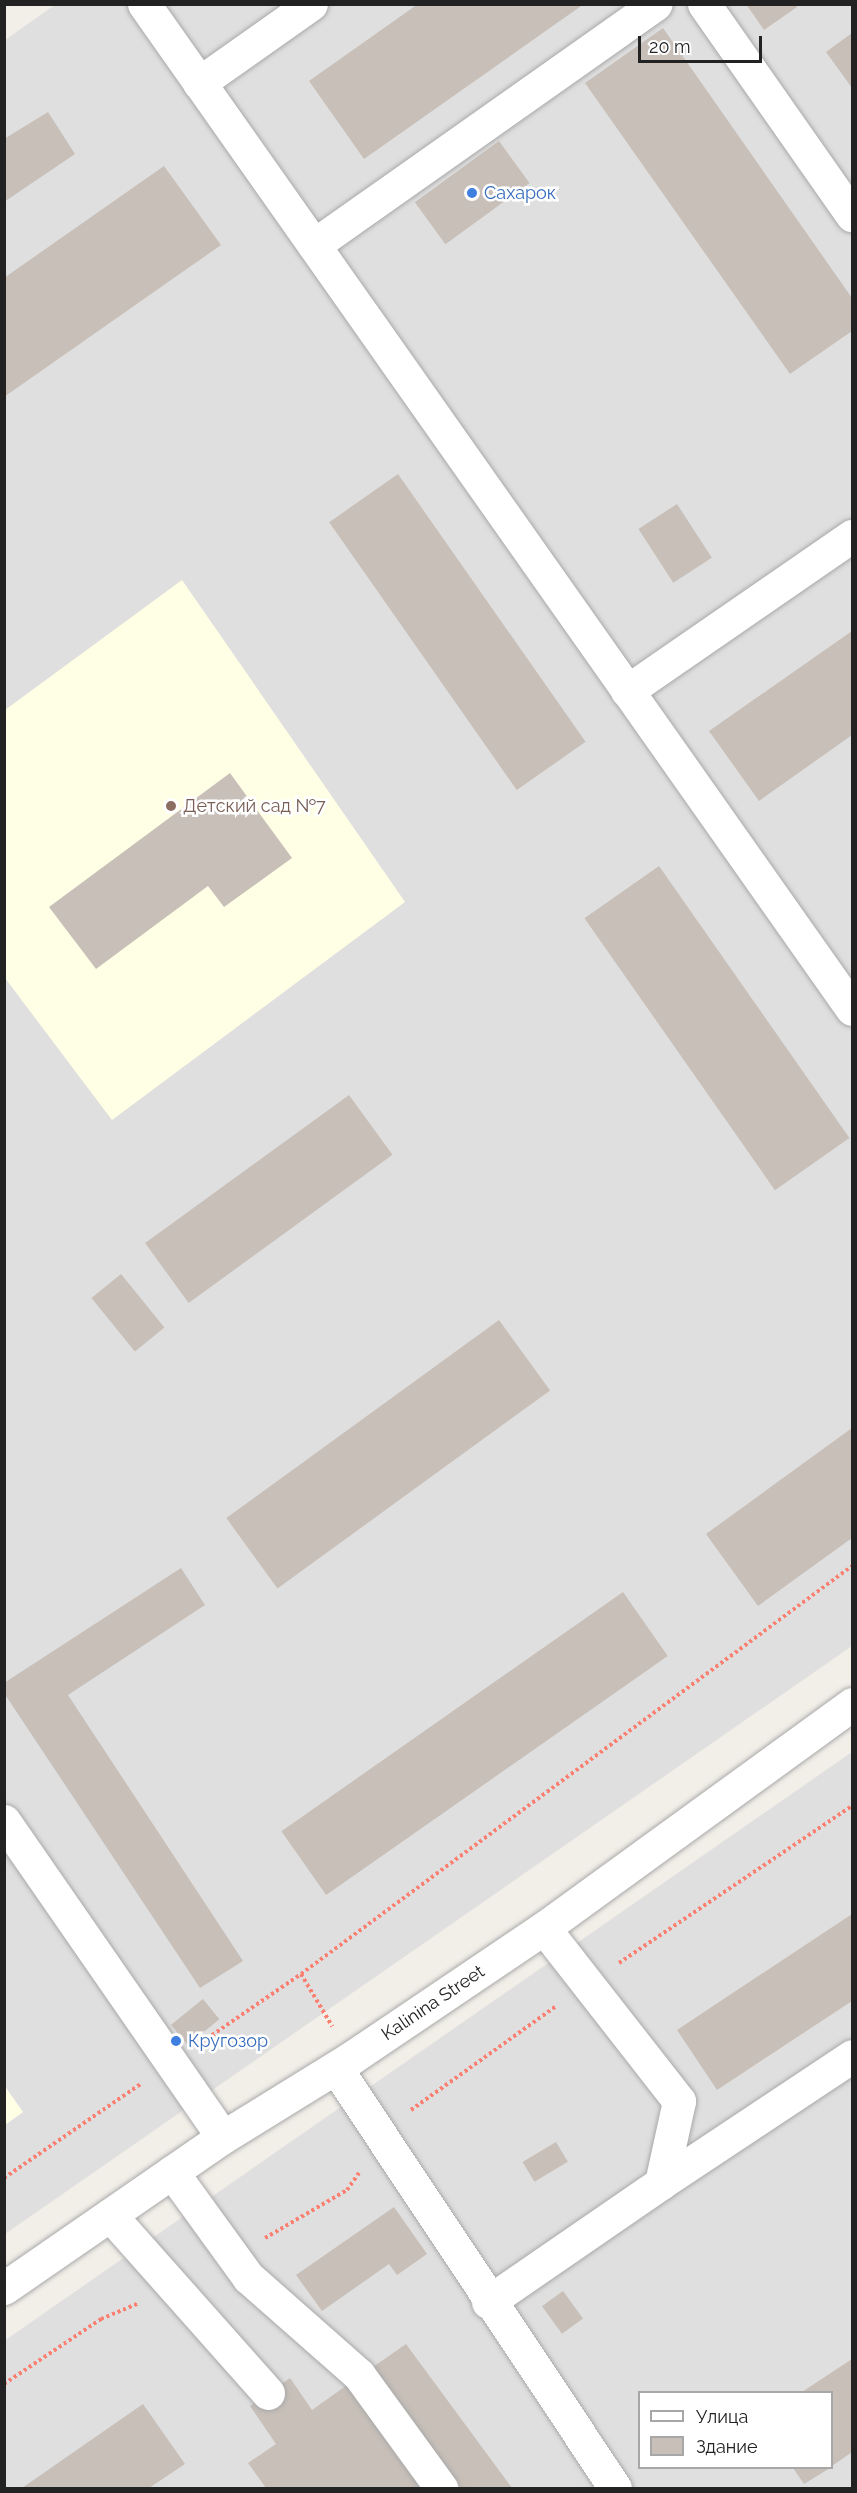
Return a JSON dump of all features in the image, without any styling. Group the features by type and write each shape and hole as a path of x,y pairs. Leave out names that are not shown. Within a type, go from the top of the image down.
{"street":[{"path":"144,4 852,1009"},
{"path":"199,83 311,4"},
{"path":"314,245 656,4"},
{"path":"704,4 852,215"},
{"path":"627,691 852,536"},
{"name":"Kalinina Street","path":"4,2288 223,2137 336,2068 544,1928 852,1704"},
{"path":"4,1821 223,2137"},
{"path":"544,1928 680,2101 661,2183"},
{"path":"488,2302 852,2056"},
{"path":"336,2068 488,2302 615,2488"},
{"path":"172,2172 248,2277 359,2375 441,2488"},
{"path":"110,2215 268,2393"}],"path":[{"path":"4,2178 301,1974 852,1566"},
{"path":"406,2114 588,1984 852,1806"}],"shaded area":[{"path":"56,4 852,5 852,1646 5,2234 5,40"},
{"name":"Детский сад №7","path":"182,580 405,902 112,1120 5,978 5,710"},
{"path":"852,1752 852,2488 5,2488 4,2341"},
{"path":"4,2085 23,2112 5,2125 4,2125"}],"building":[{"path":"418,4 584,4 364,159 309,81"},
{"path":"746,4 795,4 797,7 764,30"},
{"path":"663,28 852,298 852,331 790,374 585,83"},
{"path":"852,33 852,88 826,52"},
{"path":"48,112 75,154 4,202 4,139"},
{"name":"Сахарок","path":"499,141 530,183 445,244 415,202"},
{"path":"164,166 221,245 4,397 4,278"},
{"path":"398,474 586,742 517,790 329,522"},
{"path":"677,504 712,558 673,583 638,529"},
{"path":"852,631 852,735 759,801 709,731"},
{"path":"230,773 292,858 224,907 208,886 96,969 49,907"},
{"path":"659,866 849,1138 775,1190 584,918"},
{"path":"349,1095 392,1155 189,1303 145,1243"},
{"path":"121,1274 164,1328 135,1352 91,1298"},
{"path":"499,1320 550,1390 277,1588 226,1518"},
{"path":"852,1428 852,1538 758,1606 706,1534"},
{"path":"181,1568 205,1605 68,1695 243,1961 200,1988 4,1693 4,1683"},
{"path":"623,1592 668,1656 326,1895 281,1831"},
{"path":"852,1914 852,2001 717,2090 677,2030"},
{"path":"203,1999 219,2019 187,2045 171,2025"},
{"path":"556,2142 568,2162 534,2182 523,2162"},
{"path":"394,2207 427,2254 397,2275 389,2264 322,2311 296,2275"},
{"path":"563,2291 583,2319 562,2334 542,2306"},
{"path":"406,2344 512,2488 461,2488 373,2367"},
{"path":"852,2359 852,2452 833,2465 833,2391 804,2391"},
{"path":"290,2378 312,2410 350,2383 424,2488 266,2488 248,2463 276,2444 250,2406"},
{"path":"143,2404 185,2464 149,2488 22,2488"},
{"path":"794,2469 828,2469 804,2484"}],"place":[{"name":"Сахарок","path":"472,193"},
{"name":"Детский сад №7","path":"171,806"},
{"name":"Кругозор","path":"176,2041"}]}
